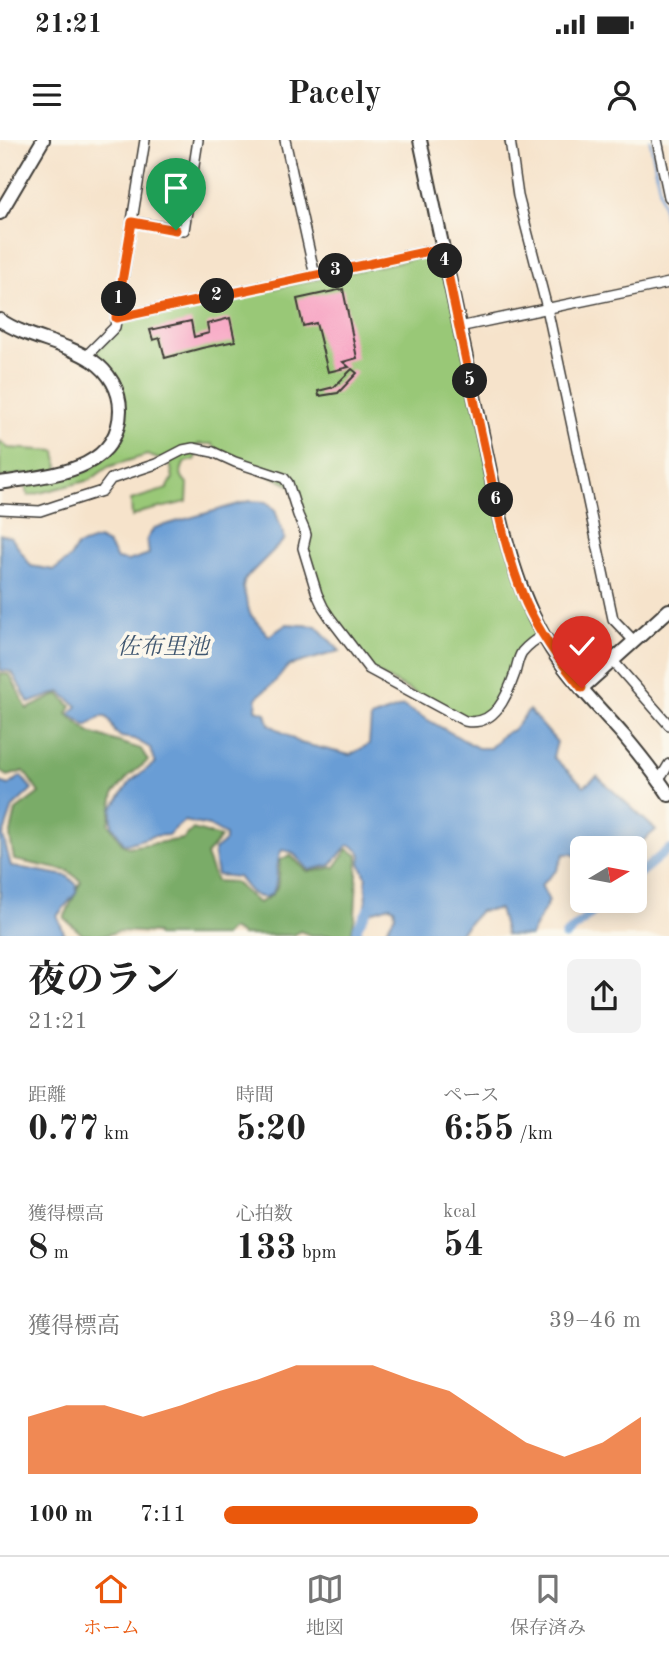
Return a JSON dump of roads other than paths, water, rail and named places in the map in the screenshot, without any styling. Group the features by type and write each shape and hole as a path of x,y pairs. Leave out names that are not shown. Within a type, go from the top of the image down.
{"street":[{"path":"0,213 43,140"},
{"path":"87,357 115,327 145,140"},
{"path":"132,222 184,230 198,140"},
{"path":"285,140 314,276"},
{"path":"420,140 506,540 517,578 527,603 564,667 624,736 669,795"},
{"path":"510,140 518,196 547,309 613,619 635,642"},
{"path":"657,140 669,197"},
{"path":"116,318 443,248"},
{"path":"459,327 669,283"},
{"path":"0,320 87,357 111,380 119,397 120,407 114,437 92,461 68,471 0,483"},
{"path":"0,509 40,511 102,491 111,479 156,464 183,450 193,448 214,452 284,478 304,528 306,535 303,548 320,600 369,669 465,721 478,722 490,717 501,705 522,652 544,635"},
{"path":"582,688 669,610"},
{"path":"613,661 669,725"},
{"path":"658,779 669,764"}],"water":[{"name":"佐布里池","path":"249,501 267,502 275,510 285,539 245,579 243,587 250,614 269,636 287,624 316,626 340,651 288,666 274,683 257,697 256,710 266,713 269,724 300,743 350,755 369,744 371,718 403,706 478,748 490,748 503,734 513,730 529,710 557,742 553,757 584,786 597,776 656,830 648,837 570,836 570,854 564,854 557,870 541,885 549,901 530,936 506,935 499,909 480,911 458,935 383,935 395,915 394,908 390,906 371,912 366,908 366,877 360,863 361,855 351,845 347,846 331,865 309,870 292,852 282,850 274,890 265,897 260,897 249,891 238,877 217,875 214,850 225,841 225,835 209,826 184,821 168,835 124,843 112,825 112,809 131,781 155,763 150,748 134,739 121,737 106,717 100,717 87,726 70,714 77,706 60,692 29,703 12,672 0,670 0,534 11,537 31,566 54,570 70,558 77,546 98,539 108,544 117,559 128,561 149,554 147,539 154,528"},
{"path":"21,776 32,789 13,807 3,836 11,866 67,876 77,885 76,893 57,916 65,935 0,935 0,782 9,785"}],"waterway":[{"path":"650,140 669,239"},
{"path":"648,866 669,849"},
{"path":"356,936 358,926 374,900"},
{"path":"565,936 591,914"}]}
